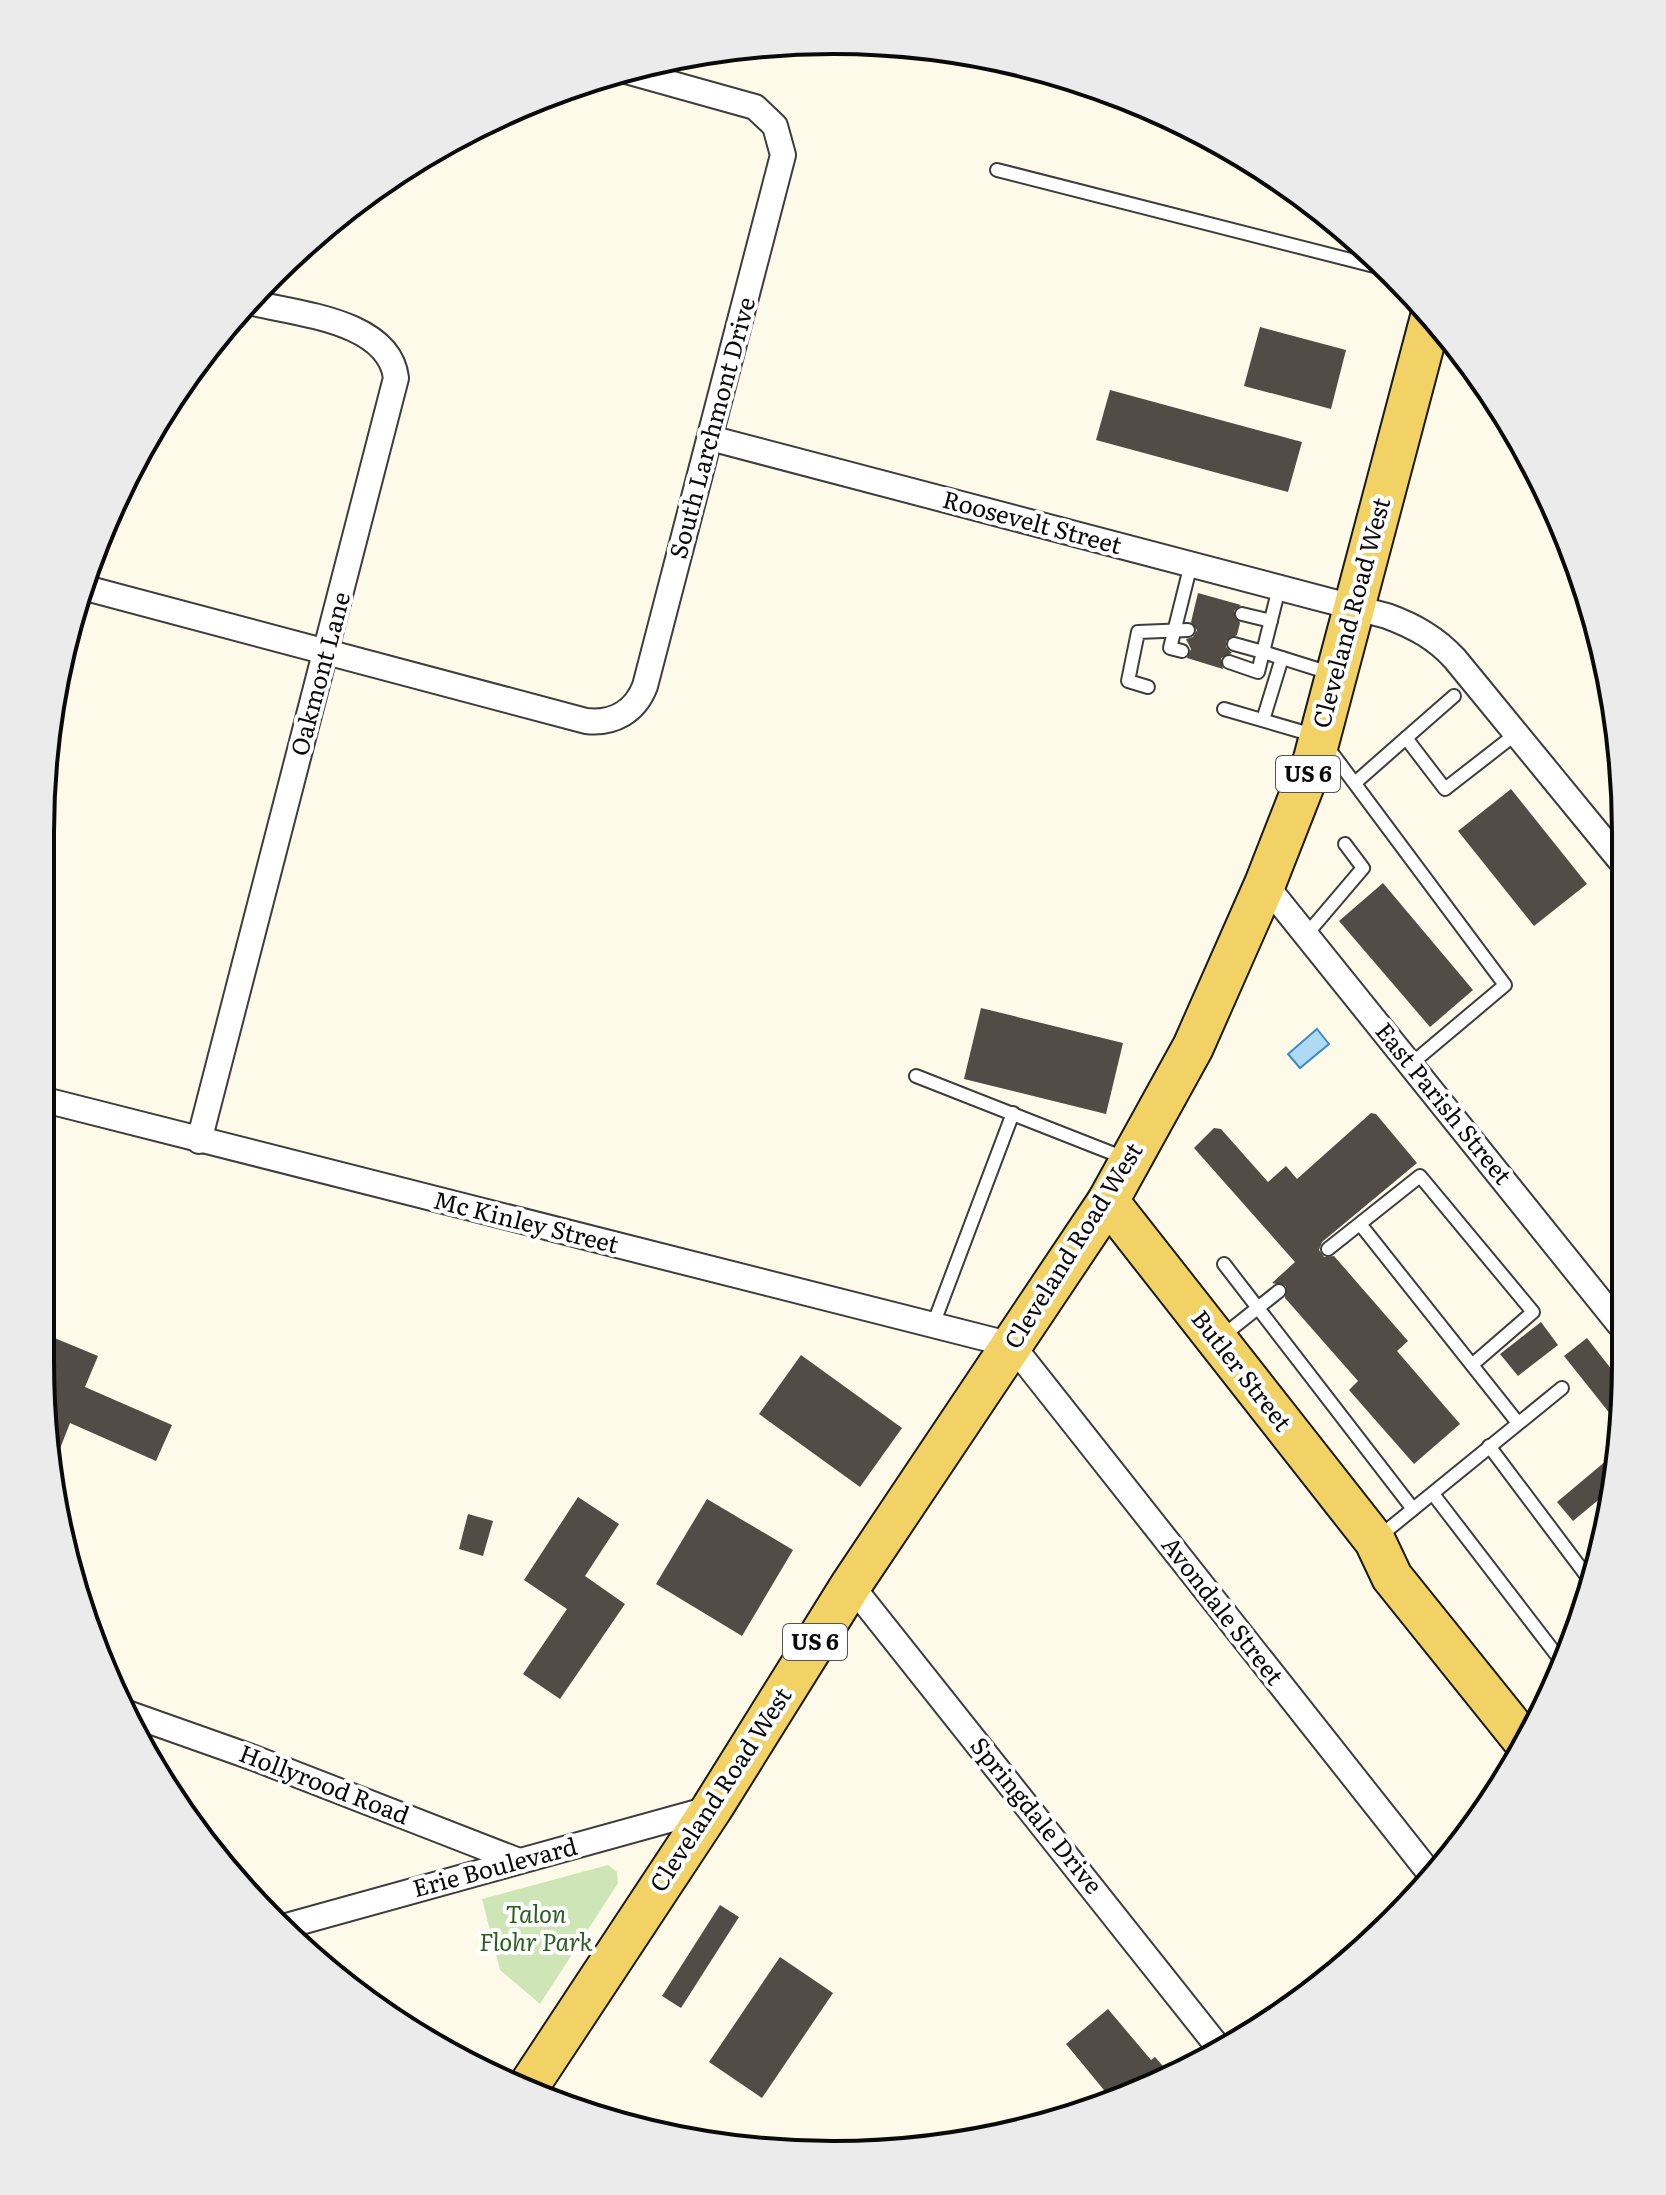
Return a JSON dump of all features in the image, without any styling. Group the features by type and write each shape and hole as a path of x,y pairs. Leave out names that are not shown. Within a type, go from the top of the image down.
{"main road":[{"name":"Cleveland Road West","path":"532,2081 712,1808 851,1585 1108,1201 1193,1047 1265,884 1320,737 1428,330"},
{"name":"Butler Street","path":"1108,1201 1375,1541 1392,1577 1518,1734"},
{"name":"Butler Street","path":"1375,1541 1409,1563 1530,1711"}],"street":[{"name":"South Larchmont Drive","path":"327,651 586,721 604,721 620,716 634,705 645,686 782,168 783,149 778,131 765,114 746,103 648,77"},
{"name":"Oakmont Lane","path":"199,1141 393,399 395,371 383,346 364,332 260,305"},
{"name":"Roosevelt Street","path":"710,438 1399,620 1435,640 1517,733 1612,850"},
{"path":"93,590 327,651"},
{"name":"East Parish Street","path":"1265,884 1612,1315"},
{"name":"Mc Kinley Street","path":"54,1102 1012,1345"},
{"name":"Avondale Street","path":"1012,1345 1426,1868"},
{"name":"Springdale Drive","path":"851,1585 1214,2041"},
{"name":"Hollyrood Road","path":"140,1717 254,1758 519,1861"},
{"name":"Erie Boulevard","path":"294,1924 712,1808"}],"lane":[{"path":"997,170 1364,263"},
{"path":"1182,651 1170,648 1191,564"},
{"path":"1229,662 1258,672 1279,588"},
{"path":"1182,600 1196,603"},
{"path":"1242,614 1271,621"},
{"path":"1148,687 1128,681 1138,632 1174,628 1188,630"},
{"path":"1234,644 1336,675"},
{"path":"1263,720 1282,658"},
{"path":"1356,782 1454,696"},
{"path":"1224,709 1320,737 1505,985 1411,1064"},
{"path":"1406,738 1445,789 1517,733"},
{"path":"1306,935 1363,868 1345,844"},
{"path":"916,1076 1130,1160"},
{"path":"933,1325 1013,1113"},
{"path":"1328,1249 1420,1176 1533,1312 1473,1364"},
{"path":"1360,1224 1518,1423"},
{"path":"1224,1264 1413,1509"},
{"path":"1217,1340 1279,1291"},
{"path":"1375,1541 1562,1388"},
{"path":"1489,1446 1583,1571"},
{"path":"1433,1494 1555,1653"}],"green space":[{"name":"Talon Flohr Park","path":"608,1865 617,1872 618,1883 540,2004 500,1970 482,1899"}],"water":[{"path":"1317,1029 1329,1044 1300,1068 1288,1054"}],"building":[{"path":"1260,327 1346,350 1331,409 1244,386"},
{"path":"1110,390 1302,442 1288,492 1096,440"},
{"path":"1198,593 1241,605 1234,611 1240,623 1237,635 1226,641 1226,647 1232,653 1221,658 1223,669 1187,658 1191,649 1186,639 1193,637 1197,630 1191,622"},
{"path":"1511,789 1587,884 1534,926 1458,831"},
{"path":"1383,883 1473,990 1430,1027 1339,921"},
{"path":"981,1008 1123,1043 1106,1114 964,1079"},
{"path":"1371,1113 1376,1114 1417,1163 1322,1242 1319,1250 1324,1257 1334,1256 1408,1341 1397,1351 1460,1424 1414,1464 1349,1390 1358,1381 1285,1298 1286,1286 1272,1283 1295,1262 1194,1148 1214,1128 1221,1129 1268,1182 1286,1166 1297,1179"},
{"path":"1541,1322 1558,1345 1518,1376 1500,1354"},
{"path":"54,1338 98,1356 85,1387 172,1425 156,1461 70,1423 60,1450"},
{"path":"1587,1338 1612,1370 1610,1414 1564,1356"},
{"path":"801,1355 902,1428 860,1487 759,1414"},
{"path":"1605,1462 1599,1499 1573,1521 1557,1502"},
{"path":"578,1497 619,1524 585,1576 625,1604 560,1699 523,1674 567,1609 524,1580"},
{"path":"707,1499 793,1550 742,1636 656,1584"},
{"path":"468,1514 493,1521 483,1556 459,1549"},
{"path":"720,1905 739,1917 681,2008 662,1996"},
{"path":"780,1957 833,1993 762,2098 709,2062"},
{"path":"1108,2009 1151,2060 1155,2057 1164,2067 1105,2092 1066,2044"}]}
